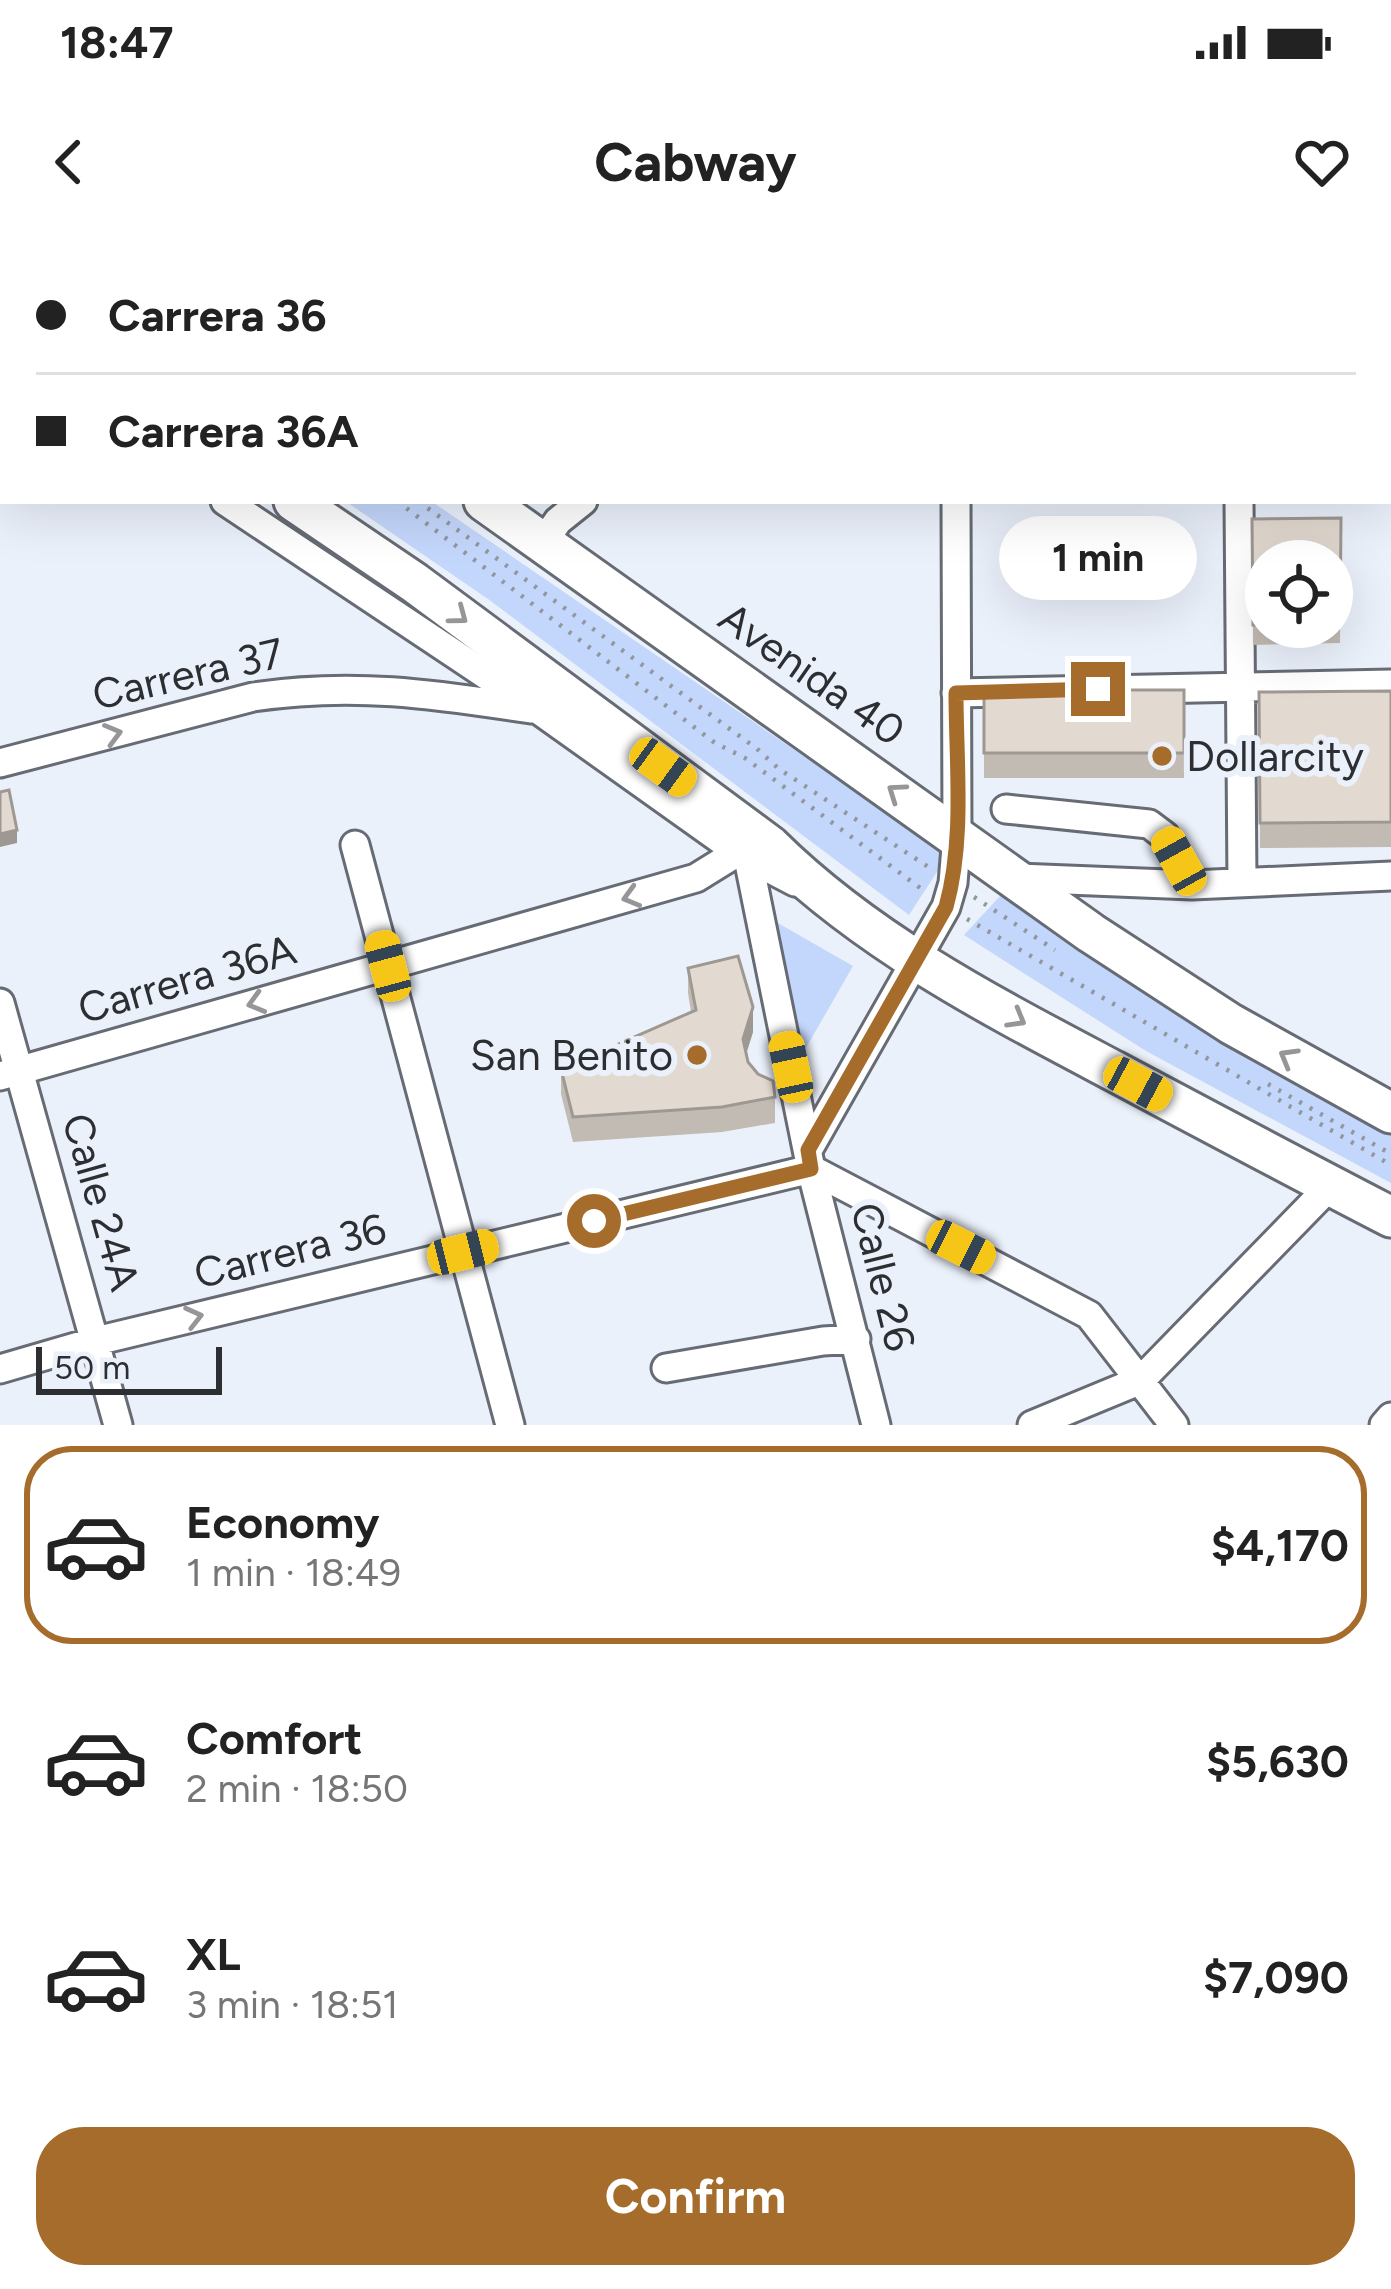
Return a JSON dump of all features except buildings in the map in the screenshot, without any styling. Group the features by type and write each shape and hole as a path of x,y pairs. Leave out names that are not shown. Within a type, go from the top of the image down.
{"highway":[{"path":"298,504 415,583 770,846 816,891 916,959 1022,1023 1391,1217"},
{"path":"337,504 390,537 415,583"},
{"name":"Avenida 40","path":"488,504 1091,934 1232,1024 1391,1113"}],"street":[{"path":"230,504 540,711 743,855 816,891"},
{"path":"542,544 558,521 579,504"},
{"path":"956,504 957,835 949,895 810,1160 1073,1305 1102,1328 1174,1425"},
{"path":"1239,504 1242,882"},
{"path":"956,693 1391,684"},
{"name":"Carrera 37","path":"0,764 253,697 307,689 397,689 540,711"},
{"path":"1006,809 1149,824 1165,836 1192,885"},
{"path":"355,845 510,1425"},
{"name":"Carrera 36A","path":"10,1073 696,878 743,855"},
{"name":"Calle 26","path":"743,855 810,1160 876,1425"},
{"path":"1015,878 1192,885 1391,875"},
{"name":"Calle 24A","path":"0,1003 10,1073 96,1341 118,1425"},
{"name":"Carrera 36","path":"0,1369 810,1160"},
{"path":"1032,1425 1141,1380 1330,1186"},
{"path":"666,1368 856,1339"},
{"path":"1384,1425 1391,1418"}],"path":[{"path":"401,504 716,743 949,895 1391,1165"},
{"path":"422,504 949,895 1064,955"},
{"path":"1318,1115 1391,1154"}],"shaded area":[{"path":"349,504 435,504 948,855 909,915 488,599"},
{"path":"1001,895 1096,961 1391,1130 1391,1183 1146,1051 964,935"},
{"path":"776,922 853,966 803,1053"}],"place":[{"name":"Dollarcity","path":"1162,756"},
{"name":"San Benito","path":"697,1055"}],"route":[{"path":"594,1221 811,1169 808,1150 946,907 957,835 956,693 1098,689"}]}
